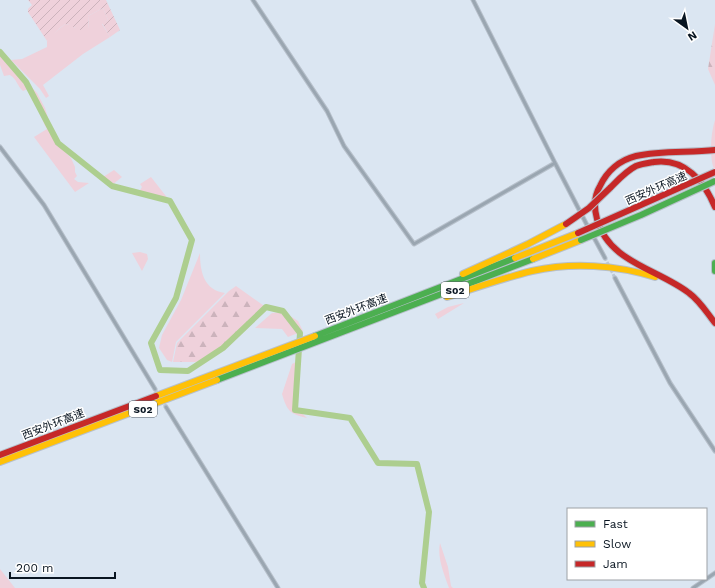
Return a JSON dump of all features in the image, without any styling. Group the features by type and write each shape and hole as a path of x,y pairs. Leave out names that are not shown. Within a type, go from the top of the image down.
{"highway":[{"path":"715,150 701,153 643,155 627,160 616,166 607,175 600,185 596,197 596,213 600,229 606,239 616,250 626,258 689,294 715,323"},
{"path":"384,309 528,244 566,224 589,208 625,174 637,166 665,161 677,163 697,176 707,187 715,207"},
{"name":"西安外环高速","path":"0,462 327,335 384,309 578,233 715,172"},
{"name":"西安外环高速","path":"327,335 385,317 581,240 641,215 715,180"},
{"path":"715,263 715,271"},
{"path":"385,317 532,270 566,266 599,266 627,270 652,276 675,285"},
{"name":"西安外环高速","path":"0,455 284,352"}],"street":[{"path":"253,0 327,111 344,146 414,244 555,163"},
{"path":"473,0 555,163 605,258"},
{"path":"0,147 44,205 155,389"},
{"path":"615,278 670,384 715,451"},
{"path":"166,407 278,588"},
{"path":"693,588 705,580"}],"green space":[{"path":"28,0 106,0 120,30 110,37 102,23 108,20 103,8 88,16 89,29 87,31 65,24 47,41 28,12 28,9 32,5"},
{"path":"103,8 108,20 102,24 110,37 83,54 43,85 49,96 46,98 40,89 11,60 22,59 47,47 47,41 65,24 72,25 75,28 89,28 88,16"},
{"path":"715,24 715,85 708,69"},
{"path":"0,54 37,93 45,108 55,141 71,158 75,167 77,176 74,179 78,182 89,183 75,192 34,137 47,129 35,98 28,89 23,91 10,75 4,76 0,65"},
{"path":"715,120 714,169 711,158 711,144"},
{"path":"114,170 122,177 112,185 100,179"},
{"path":"151,177 169,200 139,192 142,187 140,184"},
{"path":"140,252 147,254 148,259 142,271 132,253"},
{"path":"200,253 202,273 208,284 212,288 225,293 176,342 172,362 167,360 159,348 162,335 181,300"},
{"path":"236,286 267,308 247,323 208,360 195,362 173,362 177,343 229,291"},
{"path":"464,303 438,319 435,314 448,307"},
{"path":"284,312 298,321 303,331 288,337 282,329 255,328 272,313"},
{"path":"300,360 294,384 294,398 297,405 307,418 290,411 282,394 292,364"},
{"path":"440,543 448,567 451,586 453,588 449,588 442,566 439,554"},
{"path":"0,569 15,588 0,588"}],"waterway":[{"path":"0,52 26,82 58,143 112,186 170,201 192,240 176,298 151,343 160,370 188,371 223,348 266,307 283,311 300,333 295,410 350,418 378,463 417,464 429,512 422,583 424,588"}],"tunnel":[{"path":"605,258 615,278"},
{"path":"155,389 166,407"}],"traffic: fast":[{"path":"581,240 641,215 715,181"},
{"path":"315,336 515,258"},
{"path":"217,380 533,259"},
{"path":"715,263 715,271"}],"traffic: slow":[{"path":"463,274 528,244 566,224"},
{"path":"515,258 578,233"},
{"path":"533,259 581,240"},
{"path":"447,297 532,271 563,266 609,267 655,277"},
{"path":"156,396 315,336"},
{"path":"0,462 217,380"}],"traffic: jam":[{"path":"715,150 646,154 625,160 619,163 606,176 598,190 595,206 597,219 603,234 612,245 623,255 677,285 693,296 715,323"},
{"path":"610,188 625,173 636,166 654,162 665,162 675,164 692,173 705,188 715,207"},
{"path":"578,233 715,172"},
{"path":"566,224 589,208 610,188"},
{"path":"0,455 156,396"}]}
